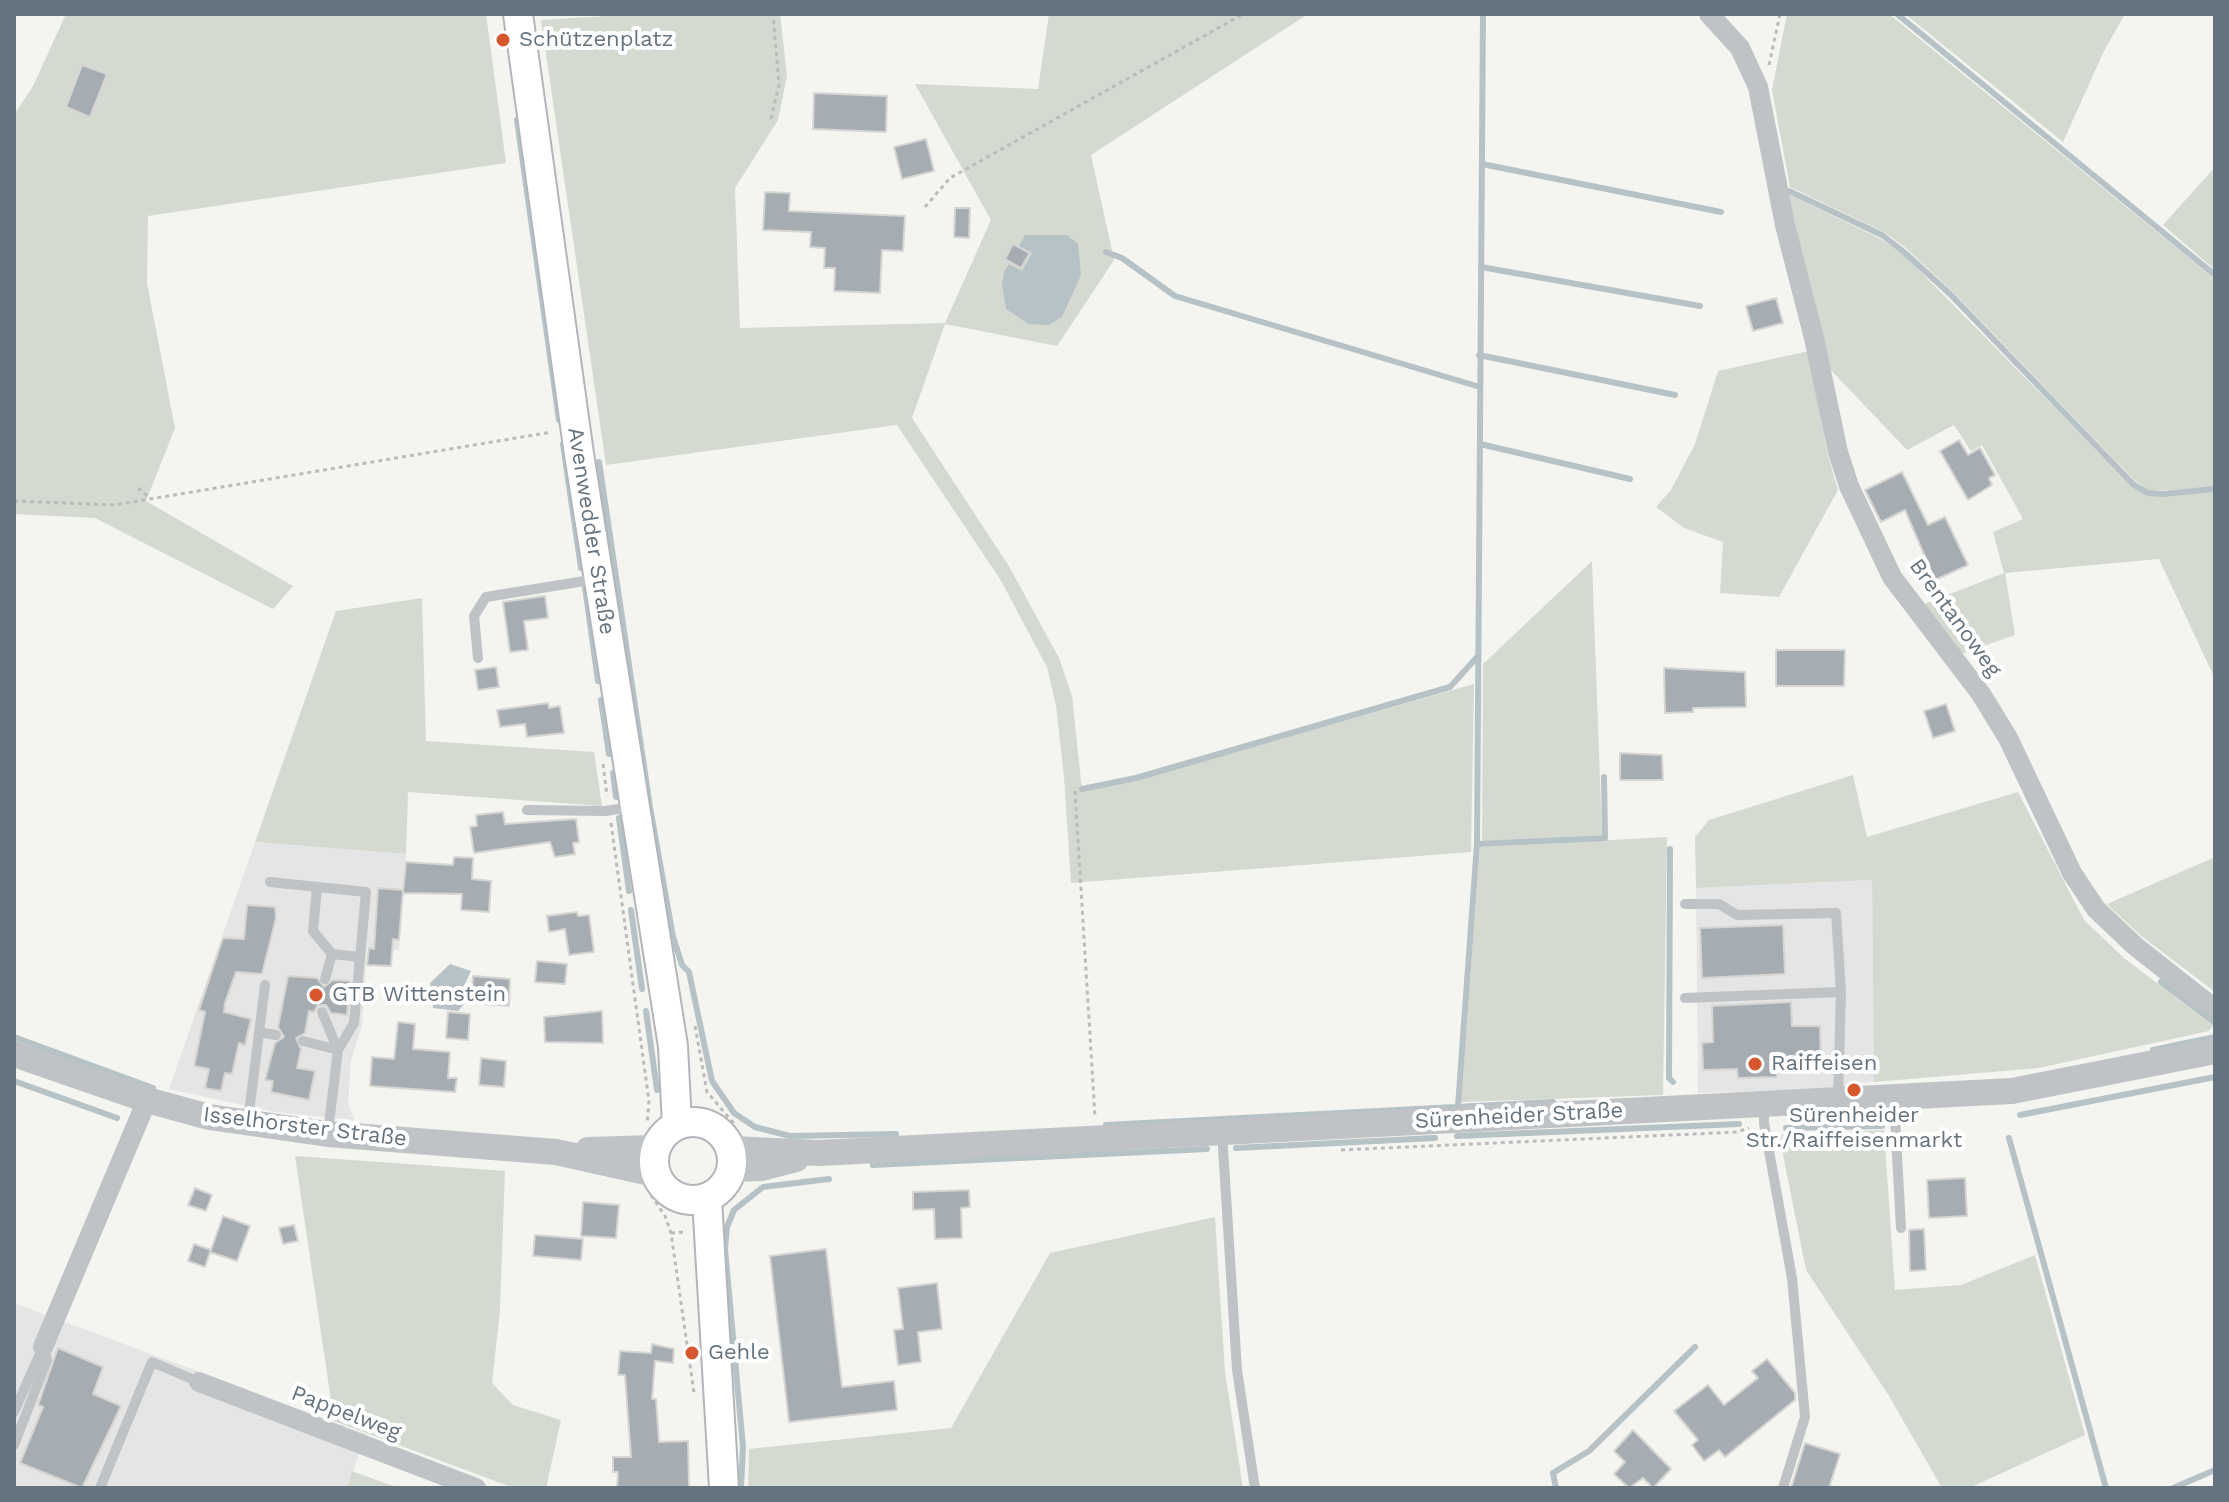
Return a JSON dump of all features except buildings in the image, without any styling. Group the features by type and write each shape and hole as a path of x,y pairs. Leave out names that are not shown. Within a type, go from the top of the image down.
{"main road":[{"name":"Avenwedder Straße","path":"518,14 598,578 673,1046 689,1124"},
{"path":"689,1124 724,1136 735,1149 727,1182 695,1200 661,1186 651,1161 664,1134 689,1124"},
{"path":"695,1200 712,1303 724,1488"}],"street":[{"name":"Brentanoweg","path":"1709,14 1740,48 1758,87 1785,225 1814,338 1838,452 1849,486 1892,577 1981,694 2008,738 2072,873 2096,909 2135,946 2215,1009"},
{"name":"Sürenheider Straße","path":"735,1149 762,1168 819,1153 2012,1091 2215,1051"},
{"name":"Isselhorster Straße","path":"14,1054 147,1100 248,1123 328,1134 651,1161"},
{"path":"43,1347 147,1100"},
{"name":"Pappelweg","path":"199,1382 476,1488"}],"lane":[{"path":"478,658 474,616 486,597 598,578"},
{"path":"527,810 605,811 634,807"},
{"path":"270,882 366,892 354,1023 338,1050 328,1134"},
{"path":"317,887 313,931 332,954 360,957"},
{"path":"1685,904 1719,904 1737,915 1836,913 1841,992 1838,1101"},
{"path":"325,979 332,954"},
{"path":"248,1123 265,985"},
{"path":"1685,998 1841,992"},
{"path":"322,1012 338,1050"},
{"path":"259,1032 276,1035"},
{"path":"303,1041 338,1050"},
{"path":"1894,1098 1901,1228"},
{"path":"1764,1105 1764,1123 1792,1278 1804,1380 1805,1417 1783,1488"},
{"path":"1222,1130 1237,1370 1255,1488"},
{"path":"14,1412 43,1347"},
{"path":"14,1445 47,1360 43,1347"},
{"path":"100,1488 152,1362 199,1382"}],"path":[{"path":"771,119 779,85 773,14"},
{"path":"925,207 950,178 1243,14"},
{"path":"1758,87 1766,80 1780,14"},
{"path":"14,501 114,505 575,428"},
{"path":"138,488 151,499"},
{"path":"1075,791 1096,1137"},
{"path":"707,1092 735,1149"},
{"path":"649,1101 651,1161 671,1233 694,1394"}],"shaded area":[{"path":"66,14 486,14 506,163 148,216 147,283 175,428 146,501 293,586 273,609 95,518 14,514 14,115 33,86"},
{"path":"639,14 780,14 787,76 778,120 735,188 740,328 945,323 991,220 915,84 1038,89 1049,14 1308,14 1091,155 1114,260 1057,346 945,324 912,418 1010,568 1059,658 1072,696 1082,790 1136,780 1474,684 1471,852 1071,883 1064,777 1056,706 1047,667 1000,579 897,425 606,465 541,20"},
{"path":"1787,14 1889,14 2215,279 2215,487 2149,491 2136,482 1952,291 1906,248 1884,232 1790,187 1772,90"},
{"path":"1905,14 2125,14 2103,53 2063,142"},
{"path":"2215,167 2215,270 2163,225"},
{"path":"1788,194 1881,239 1903,254 2134,488 2147,495 2162,496 2215,492 2215,679 2159,559 2005,573 2015,635 1961,654 1922,605 2004,573 1993,532 2023,519 1982,445 1971,451 1954,425 1907,450 1827,366"},
{"path":"1025,235 1067,235 1078,244 1081,275 1062,317 1049,325 1029,324 1006,309 1002,285 1004,272 1009,264 1022,271 1032,253 1019,246"},
{"path":"1809,351 1827,452 1838,490 1779,597 1720,593 1723,542 1684,528 1656,507 1671,490 1695,444 1718,371"},
{"path":"1592,561 1602,835 1482,841 1483,664"},
{"path":"422,598 426,741 594,752 602,806 408,792 406,854 255,842 336,611"},
{"path":"1853,775 1867,837 2018,792 2084,920 2124,958 2213,1026 2209,1031 2039,1068 1874,1082 1872,880 1696,888 1695,837 1709,820"},
{"path":"1667,837 1663,1095 1461,1102 1480,847"},
{"path":"255,842 406,854 399,950 367,948 362,1025 351,1061 348,1104 355,1120 275,1112 169,1089"},
{"path":"2215,857 2215,992 2140,935 2107,904"},
{"path":"1872,880 1874,1082 1848,1083 1848,1088 1698,1093 1696,888"},
{"path":"450,964 471,971 461,992 464,1004 458,1011 433,1008 430,983"},
{"path":"1884,1130 1895,1290 1961,1285 2035,1255 2085,1435 1969,1488 1942,1488 1889,1396 1806,1270 1779,1135"},
{"path":"295,1156 505,1171 500,1310 492,1383 513,1405 561,1420 546,1488 514,1488 334,1421"},
{"path":"1215,1217 1225,1372 1243,1488 748,1488 749,1449 951,1428 1050,1253"},
{"path":"14,1303 366,1434 347,1488 14,1488"},
{"path":"352,1471 398,1488 347,1488"}],"waterway":[{"path":"1458,1106 1477,844 1483,14"},
{"path":"1897,14 2215,275"},
{"path":"517,120 559,420"},
{"path":"1482,164 1721,212"},
{"path":"1789,191 1882,235 1904,252 1950,294 2134,485 2148,493 2162,494 2215,489"},
{"path":"1106,252 1122,258 1175,296 1480,387"},
{"path":"1481,267 1700,306"},
{"path":"1479,355 1675,395"},
{"path":"563,444 581,568"},
{"path":"1480,444 1630,479"},
{"path":"599,462 650,807 673,937 682,965 689,972 712,1081 734,1113 755,1127 790,1136 896,1134"},
{"path":"585,587 598,681"},
{"path":"1082,789 1136,778 1450,687 1478,656"},
{"path":"601,700 609,754"},
{"path":"613,773 616,797"},
{"path":"1477,844 1605,838 1604,777"},
{"path":"619,818 629,891"},
{"path":"1670,849 1669,1078 1673,1082"},
{"path":"631,910 642,989"},
{"path":"2161,982 2215,1023"},
{"path":"646,1011 657,1090"},
{"path":"14,1037 153,1088"},
{"path":"2153,1050 2215,1037"},
{"path":"2020,1115 2215,1077"},
{"path":"14,1081 117,1118"},
{"path":"1106,1125 1553,1102"},
{"path":"1457,1136 1739,1124"},
{"path":"1786,1128 1882,1126"},
{"path":"1236,1148 1435,1138"},
{"path":"2009,1138 2106,1488"},
{"path":"873,1165 1207,1149"},
{"path":"741,1488 743,1447 725,1249 727,1227 734,1210 763,1187 829,1179"},
{"path":"1556,1488 1553,1473 1589,1451 1695,1347"},
{"path":"2173,1488 2215,1470"}],"place":[{"name":"Schützenplatz","path":"503,40"},
{"name":"GTB Wittenstein","path":"316,995"},
{"name":"Raiffeisen","path":"1755,1064"},
{"name":"Sürenheider Str./Raiffeisenmarkt","path":"1854,1090"},
{"name":"Gehle","path":"692,1353"}]}
